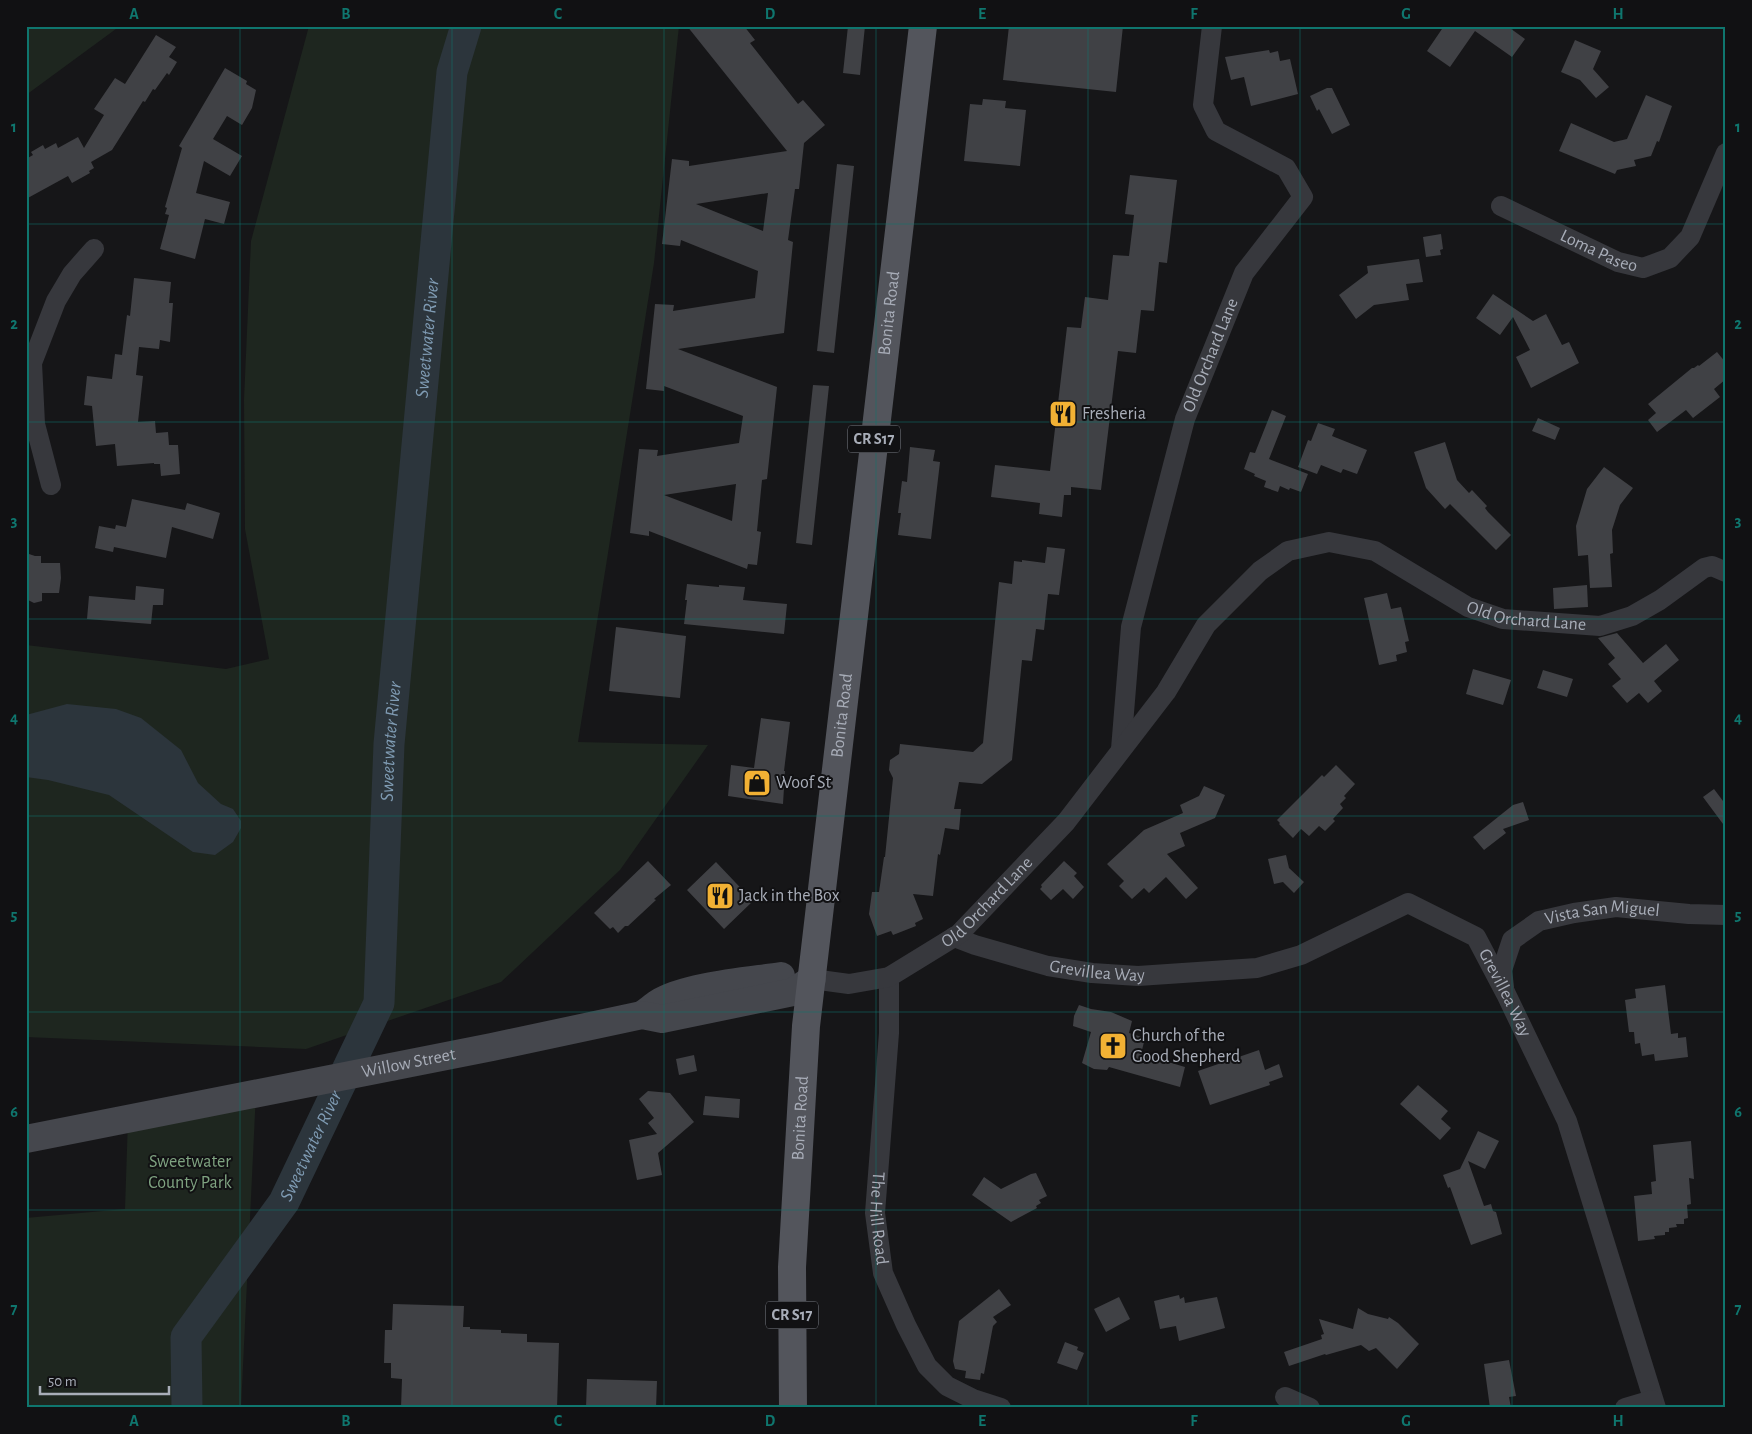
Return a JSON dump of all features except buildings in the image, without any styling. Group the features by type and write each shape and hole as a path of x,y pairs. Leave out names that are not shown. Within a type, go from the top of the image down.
{"main road":[{"name":"Bonita Road","path":"793,1408 792,1267 806,1026 923,26"},
{"name":"Willow Street","path":"26,1138 492,1047 642,1015 662,1019 793,992 812,979"}],"street":[{"name":"Old Orchard Lane","path":"1121,749 1131,627 1185,419 1244,273 1303,197 1286,168 1216,131 1203,105 1212,26"},
{"name":"Loma Paseo","path":"1501,206 1618,262 1643,268 1670,258 1690,237 1726,153"},
{"path":"52,485 35,424 29,363 56,301 72,274 94,249"},
{"name":"Old Orchard Lane","path":"812,979 849,984 889,977 959,934 1066,822 1166,692 1206,625 1260,571 1288,551 1329,542 1375,551 1468,607 1503,619 1600,626 1632,616 1660,600 1704,568 1712,566 1726,572"},
{"name":"Grevillea Way","path":"954,937 1048,966 1092,973 1138,976 1257,968 1301,956 1408,903 1476,937 1506,994 1567,1121 1654,1404 1625,1408"},
{"name":"Vista San Miguel","path":"1506,994 1502,970 1512,940 1539,921 1574,913 1616,907 1689,914 1726,915"},
{"name":"The Hill Road","path":"889,977 889,1033 875,1213 883,1273 927,1366 947,1386 973,1399 1001,1408"},
{"path":"1285,1397 1310,1408"}],"green space":[{"path":"26,26 120,26 26,95"},
{"path":"309,26 679,26 654,263 578,742 708,745 620,870 501,982 306,1049 26,1037 26,645 226,669 269,659 245,529 244,400 251,241"},
{"name":"Sweetwater County Park","path":"256,1092 241,1408 26,1408 26,1218 125,1209 128,1119"}],"shaded area":[{"path":"67,704 116,709 141,718 181,750 198,783 221,804 233,809 241,821 241,828 233,842 215,855 193,852 109,795 48,780 26,777 26,715"},
{"path":"394,756 399,759 389,1008 385,1007"}],"waterway":[{"name":"Sweetwater River","path":"187,1408 186,1337 284,1202 379,1003 389,744 452,72 466,26"}],"place":[{"name":"Fresheria","path":"1063,414"},
{"name":"Woof St","path":"757,783"},
{"name":"Jack in the Box","path":"720,896"},
{"name":"Church of the Good Shepherd","path":"1113,1046"}]}
